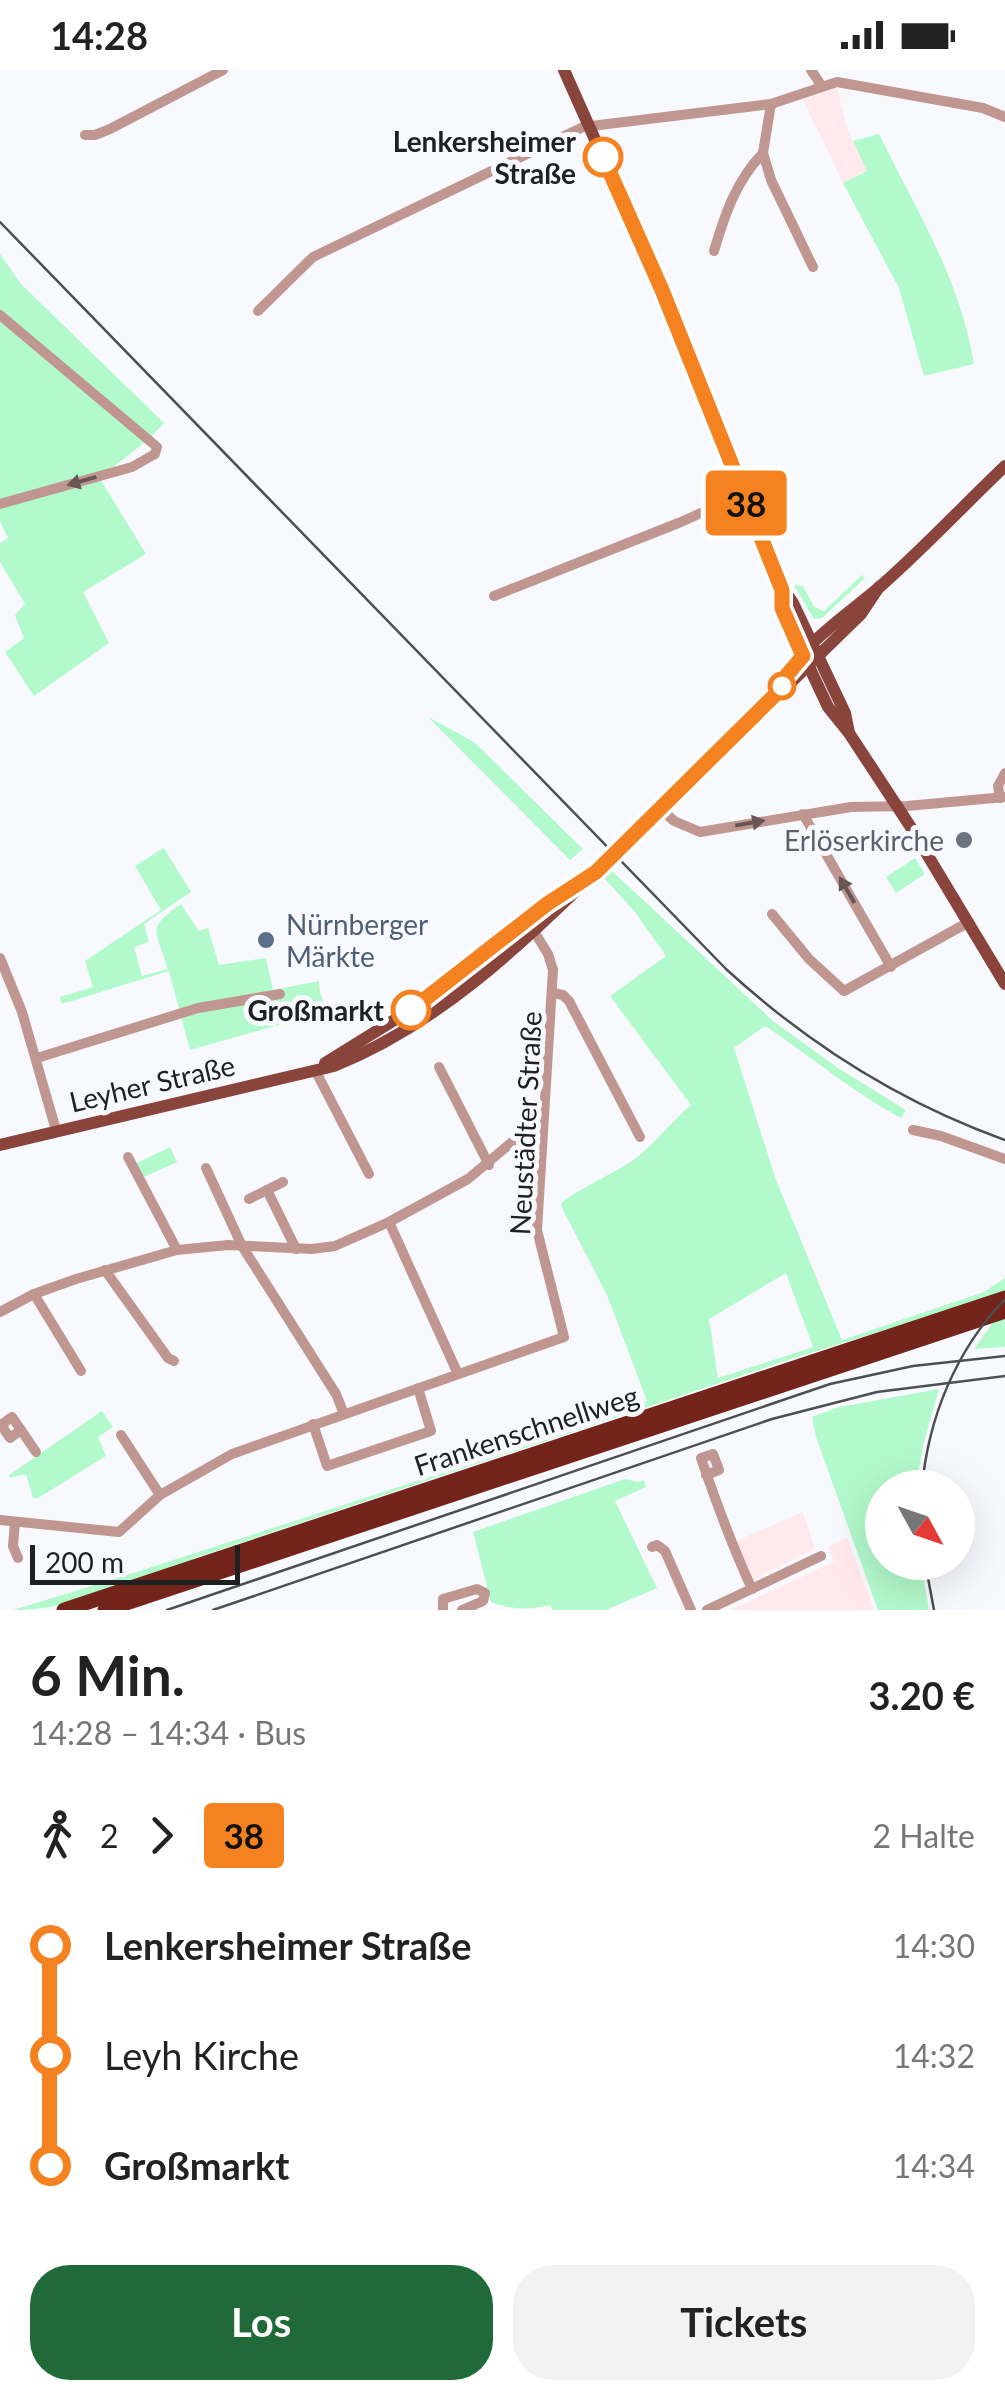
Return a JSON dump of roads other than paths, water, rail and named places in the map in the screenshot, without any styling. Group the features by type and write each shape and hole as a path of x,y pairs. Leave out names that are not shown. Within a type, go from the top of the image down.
{"highway":[{"name":"Frankenschnellweg","path":"64,1610 1005,1298"},
{"name":"Frankenschnellweg","path":"105,1610 1005,1311"}],"main road":[{"path":"564,70 662,290 742,494 782,590 792,603 810,656 845,714 850,734 1005,984"},
{"path":"616,853 810,656 861,614 879,587 1005,466"},
{"name":"Leyher Straße","path":"0,1146 315,1070 416,1006 530,926 600,868"}],"street":[{"path":"85,134 110,129 224,70"},
{"path":"811,70 822,85"},
{"path":"850,82 858,70"},
{"path":"258,310 300,267 329,248 588,125 771,104 822,85 850,82 1004,115"},
{"path":"771,104 762,153 812,267"},
{"path":"714,252 732,199 746,171 762,153"},
{"path":"0,315 156,447 155,454 132,468 0,504"},
{"path":"494,596 742,494"},
{"path":"660,808 682,826 700,832 868,805 1002,797 998,786 1005,773"},
{"path":"803,814 891,967"},
{"path":"772,914 840,990 848,990 969,922"},
{"name":"Neustädter Straße","path":"14,1522 119,1532 160,1495 231,1455 564,1337 537,1230 553,993 551,961 530,926"},
{"path":"0,958 18,998 56,1130"},
{"name":"Neustädter Straße","path":"553,993 569,1001 640,1137"},
{"path":"36,1058 182,1012 280,994"},
{"path":"438,1068 489,1165"},
{"path":"315,1070 368,1174"},
{"path":"0,1312 34,1294 177,1250 335,1246 389,1222 489,1165 542,1117"},
{"path":"913,1130 1005,1159"},
{"path":"128,1156 177,1250"},
{"path":"206,1168 242,1246 336,1394 344,1414"},
{"path":"249,1199 283,1182"},
{"path":"267,1190 296,1249"},
{"path":"389,1222 458,1374"},
{"path":"105,1270 174,1361"},
{"path":"34,1294 81,1371"},
{"path":"314,1424 327,1466 431,1432 418,1388"},
{"path":"0,1424 10,1438 21,1430 36,1452"},
{"path":"121,1435 160,1495"},
{"path":"706,1474 752,1589"},
{"path":"0,1520 14,1522 18,1558"},
{"path":"652,1547 657,1545 665,1551 691,1610"},
{"path":"706,1610 820,1556"},
{"path":"442,1610 443,1599 477,1588 486,1593 484,1602 462,1610"}],"railway":[{"path":"0,222 726,969 757,997 857,1069 928,1108 1005,1140"},
{"path":"924,1470 947,1386 972,1340 1005,1299"},
{"path":"167,1610 830,1384 913,1366 1005,1356"},
{"path":"213,1610 772,1419 877,1392 1005,1376"},
{"path":"928,1580 934,1610"}],"place":[{"name":"Lenkersheimer Straße","path":"603,157"},
{"name":"Erlöserkirche","path":"964,840"},
{"name":"Nürnberger Märkte","path":"266,940"},
{"name":"Großmarkt","path":"411,1010"}]}
